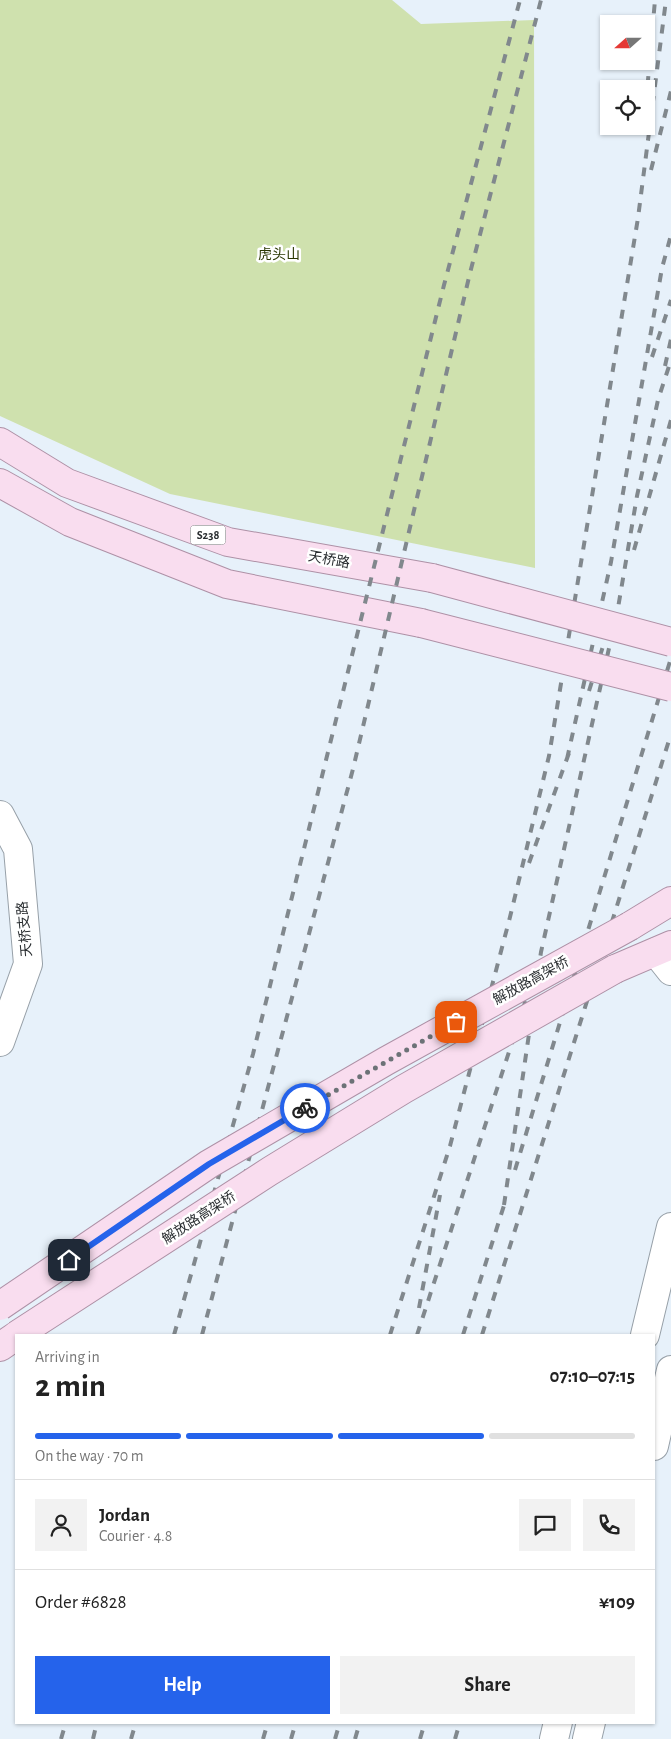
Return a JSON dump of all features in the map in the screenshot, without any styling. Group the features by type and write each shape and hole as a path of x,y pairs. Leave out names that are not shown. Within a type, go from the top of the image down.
{"main road":[{"name":"天桥路","path":"0,442 67,483 228,542 432,578 671,642"},
{"path":"0,483 70,522 227,584 421,623 671,686"},
{"name":"解放路高架桥","path":"0,1306 209,1164 386,1061 630,926 671,901"},
{"name":"解放路高架桥","path":"19,1334 262,1177 395,1094 615,968 666,956"},
{"name":"解放路高架桥","path":"0,1347 15,1336"}],"street":[{"name":"天桥支路","path":"0,815 18,849 28,964 0,1042"},
{"path":"645,1334 671,1227"},
{"path":"655,1442 671,1370"},
{"path":"554,1739 558,1724"},
{"path":"587,1739 591,1724"}],"green space":[{"name":"虎头山","path":"0,0 392,0 421,24 534,20 535,568 170,494 0,416"}],"railway":[{"path":"174,1334 253,1054 444,285 520,0"},
{"path":"202,1334 353,769 470,273 541,0"},
{"path":"648,80 655,0"},
{"path":"390,1334 450,1146 510,917 549,756 638,218 666,0"},
{"path":"651,170 671,91"},
{"path":"567,759 611,562 662,268 671,235"},
{"path":"652,357 671,300"},
{"path":"665,366 671,339"},
{"path":"504,1205 541,952 618,608 637,496 658,400 671,360"},
{"path":"634,550 671,420"},
{"path":"589,691 604,643"},
{"path":"515,1170 671,658"},
{"path":"482,1334 671,734"},
{"path":"529,863 569,753"},
{"path":"417,1334 532,981"},
{"path":"419,1308 440,1195"},
{"path":"463,1334 506,1199"},
{"path":"61,1739 65,1724"},
{"path":"93,1739 97,1724"},
{"path":"131,1739 135,1724"},
{"path":"263,1739 267,1724"},
{"path":"291,1739 295,1724"},
{"path":"335,1739 339,1724"},
{"path":"355,1739 359,1724"},
{"path":"420,1739 424,1724"},
{"path":"455,1739 459,1724"}],"way so far":[{"path":"305,1108 456,1022"}],"route":[{"path":"69,1260 209,1164 305,1108"}]}
